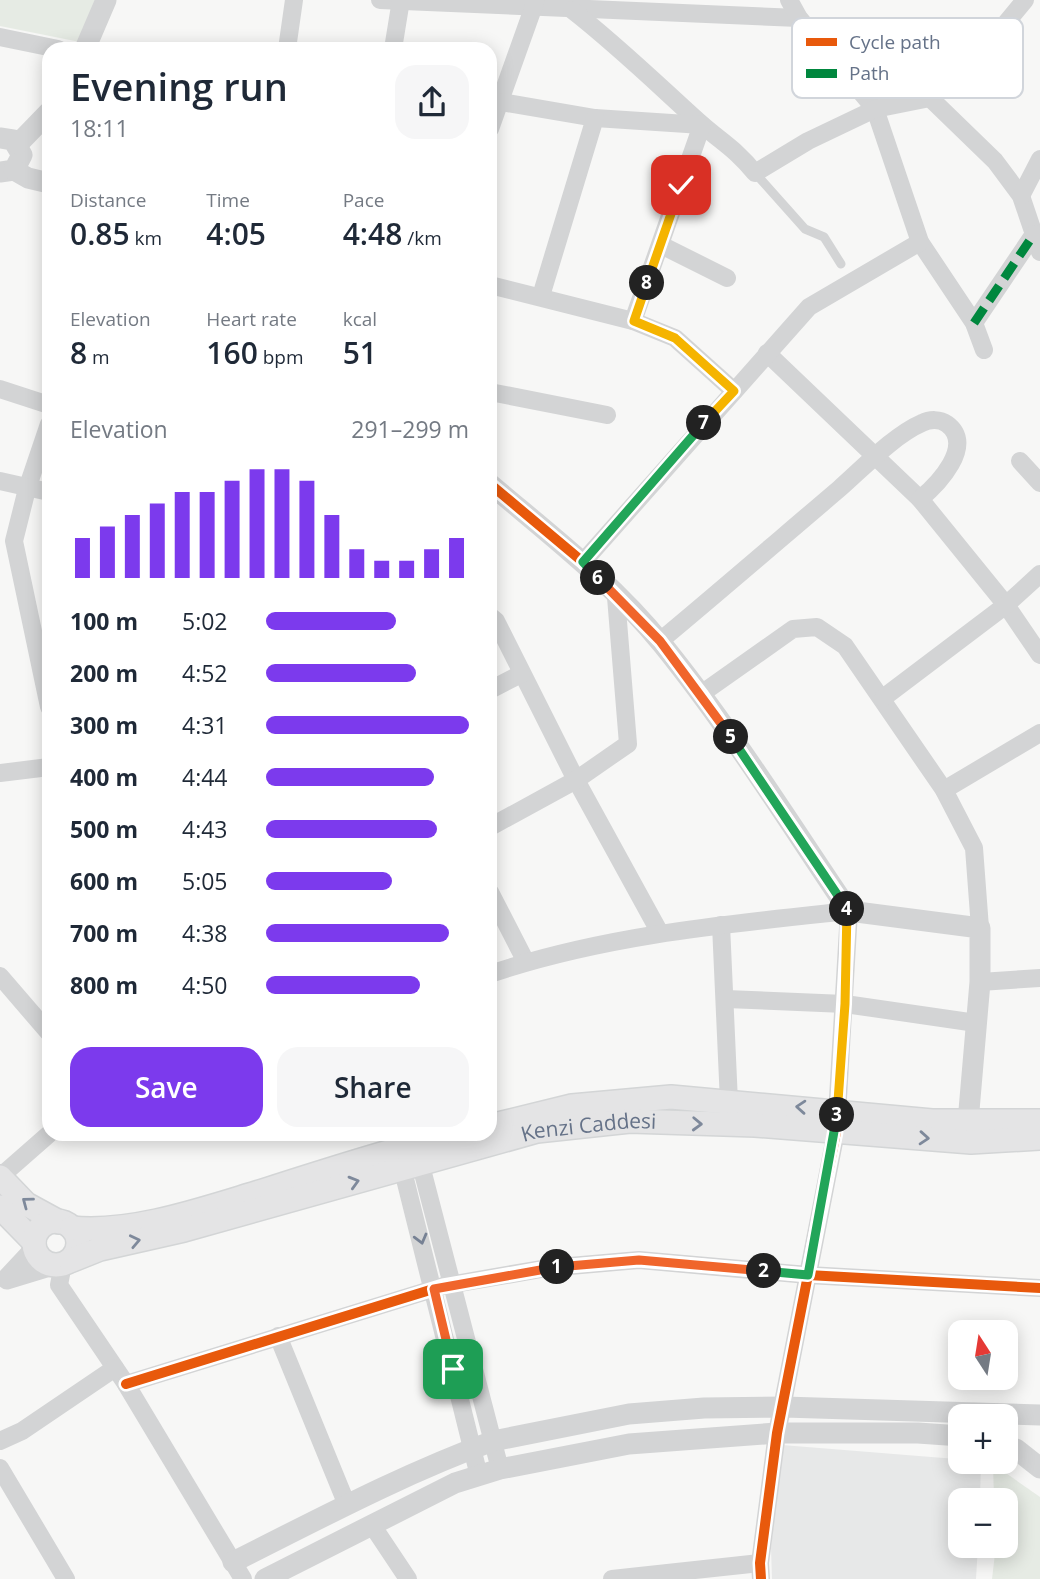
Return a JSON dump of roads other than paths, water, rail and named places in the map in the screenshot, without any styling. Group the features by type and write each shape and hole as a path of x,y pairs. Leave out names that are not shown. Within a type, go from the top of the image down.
{"main road":[{"name":"Kenzi Caddesi","path":"497,1124 572,1106 671,1097 729,1102 971,1142 1040,1138"},
{"name":"Kenzi Caddesi","path":"497,1137 630,1121 1040,1121"},
{"name":"Kenzi Caddesi","path":"62,1263 100,1249 184,1230 437,1141"},
{"name":"Kenzi Caddesi","path":"66,1225 94,1231 195,1212 408,1151 472,1141"},
{"path":"0,1177 26,1204 66,1225 78,1248 62,1263 43,1261 34,1245 0,1207"},
{"path":"34,1245 40,1228 66,1225"}],"street":[{"path":"88,42 106,0"},
{"path":"288,42 294,0"},
{"path":"380,0 535,4 572,10 799,18"},
{"path":"698,0 708,16"},
{"path":"789,0 799,18"},
{"path":"1010,18 1025,0"},
{"path":"1034,0 1040,4"},
{"path":"394,42 401,1"},
{"path":"497,112 535,4"},
{"path":"572,10 622,49 702,125 737,151 755,173 808,141 875,109 930,98 995,161 1021,197 1040,252"},
{"path":"0,37 42,46"},
{"path":"866,98 875,109 920,242 974,323 984,350"},
{"path":"501,102 595,118 702,125"},
{"path":"541,296 595,118"},
{"path":"42,120 11,156 27,178 42,180"},
{"path":"634,321 702,125"},
{"path":"1021,197 1040,159"},
{"path":"974,323 1034,234"},
{"path":"583,562 809,307 920,242"},
{"path":"661,245 727,278"},
{"path":"497,287 634,321 675,338 734,391"},
{"path":"768,353 920,499 1006,606 1040,655"},
{"path":"0,389 42,403"},
{"path":"497,393 607,415"},
{"path":"660,641 875,458 924,421 938,420 948,425 955,433 956,450 944,474 920,499"},
{"path":"42,445 14,541 42,674"},
{"path":"1020,461 1040,482"},
{"path":"0,481 42,491"},
{"path":"497,490 583,562 660,641 701,694 849,911 837,1121 777,1433 760,1571 650,1572 612,1579"},
{"path":"883,698 1006,606 1040,574"},
{"path":"497,823 576,780 628,744 616,597"},
{"path":"497,623 576,780 660,933"},
{"path":"701,694 793,629 817,626 845,646 944,790 974,848 980,928 980,982 968,1122"},
{"path":"497,687 521,674"},
{"path":"944,790 1040,733"},
{"path":"0,774 42,768"},
{"path":"497,906 526,962"},
{"path":"497,972 526,962 660,933 849,911 980,928"},
{"path":"721,925 729,1102"},
{"path":"0,976 42,1025"},
{"path":"980,982 1040,978"},
{"path":"726,999 845,1004 976,1023"},
{"path":"0,1177 42,1140"},
{"path":"408,1151 452,1284 500,1469"},
{"path":"408,1151 434,1289 479,1476"},
{"path":"4,1280 34,1245"},
{"path":"126,1384 452,1284 547,1268 639,1260 808,1275 1040,1288"},
{"path":"4,1280 62,1263 60,1285 126,1384 237,1574 347,1505 431,1464 493,1441 629,1414 704,1408 784,1407 1040,1415"},
{"path":"278,1336 347,1505"},
{"path":"0,1441 22,1431 115,1368"},
{"path":"265,1579 455,1483 500,1469 629,1444 777,1433 948,1435"},
{"path":"1018,1451 1040,1468"},
{"path":"0,1468 66,1579"},
{"path":"372,1525 408,1579"}],"lane":[{"path":"755,173 805,229 824,237 841,264"}]}
